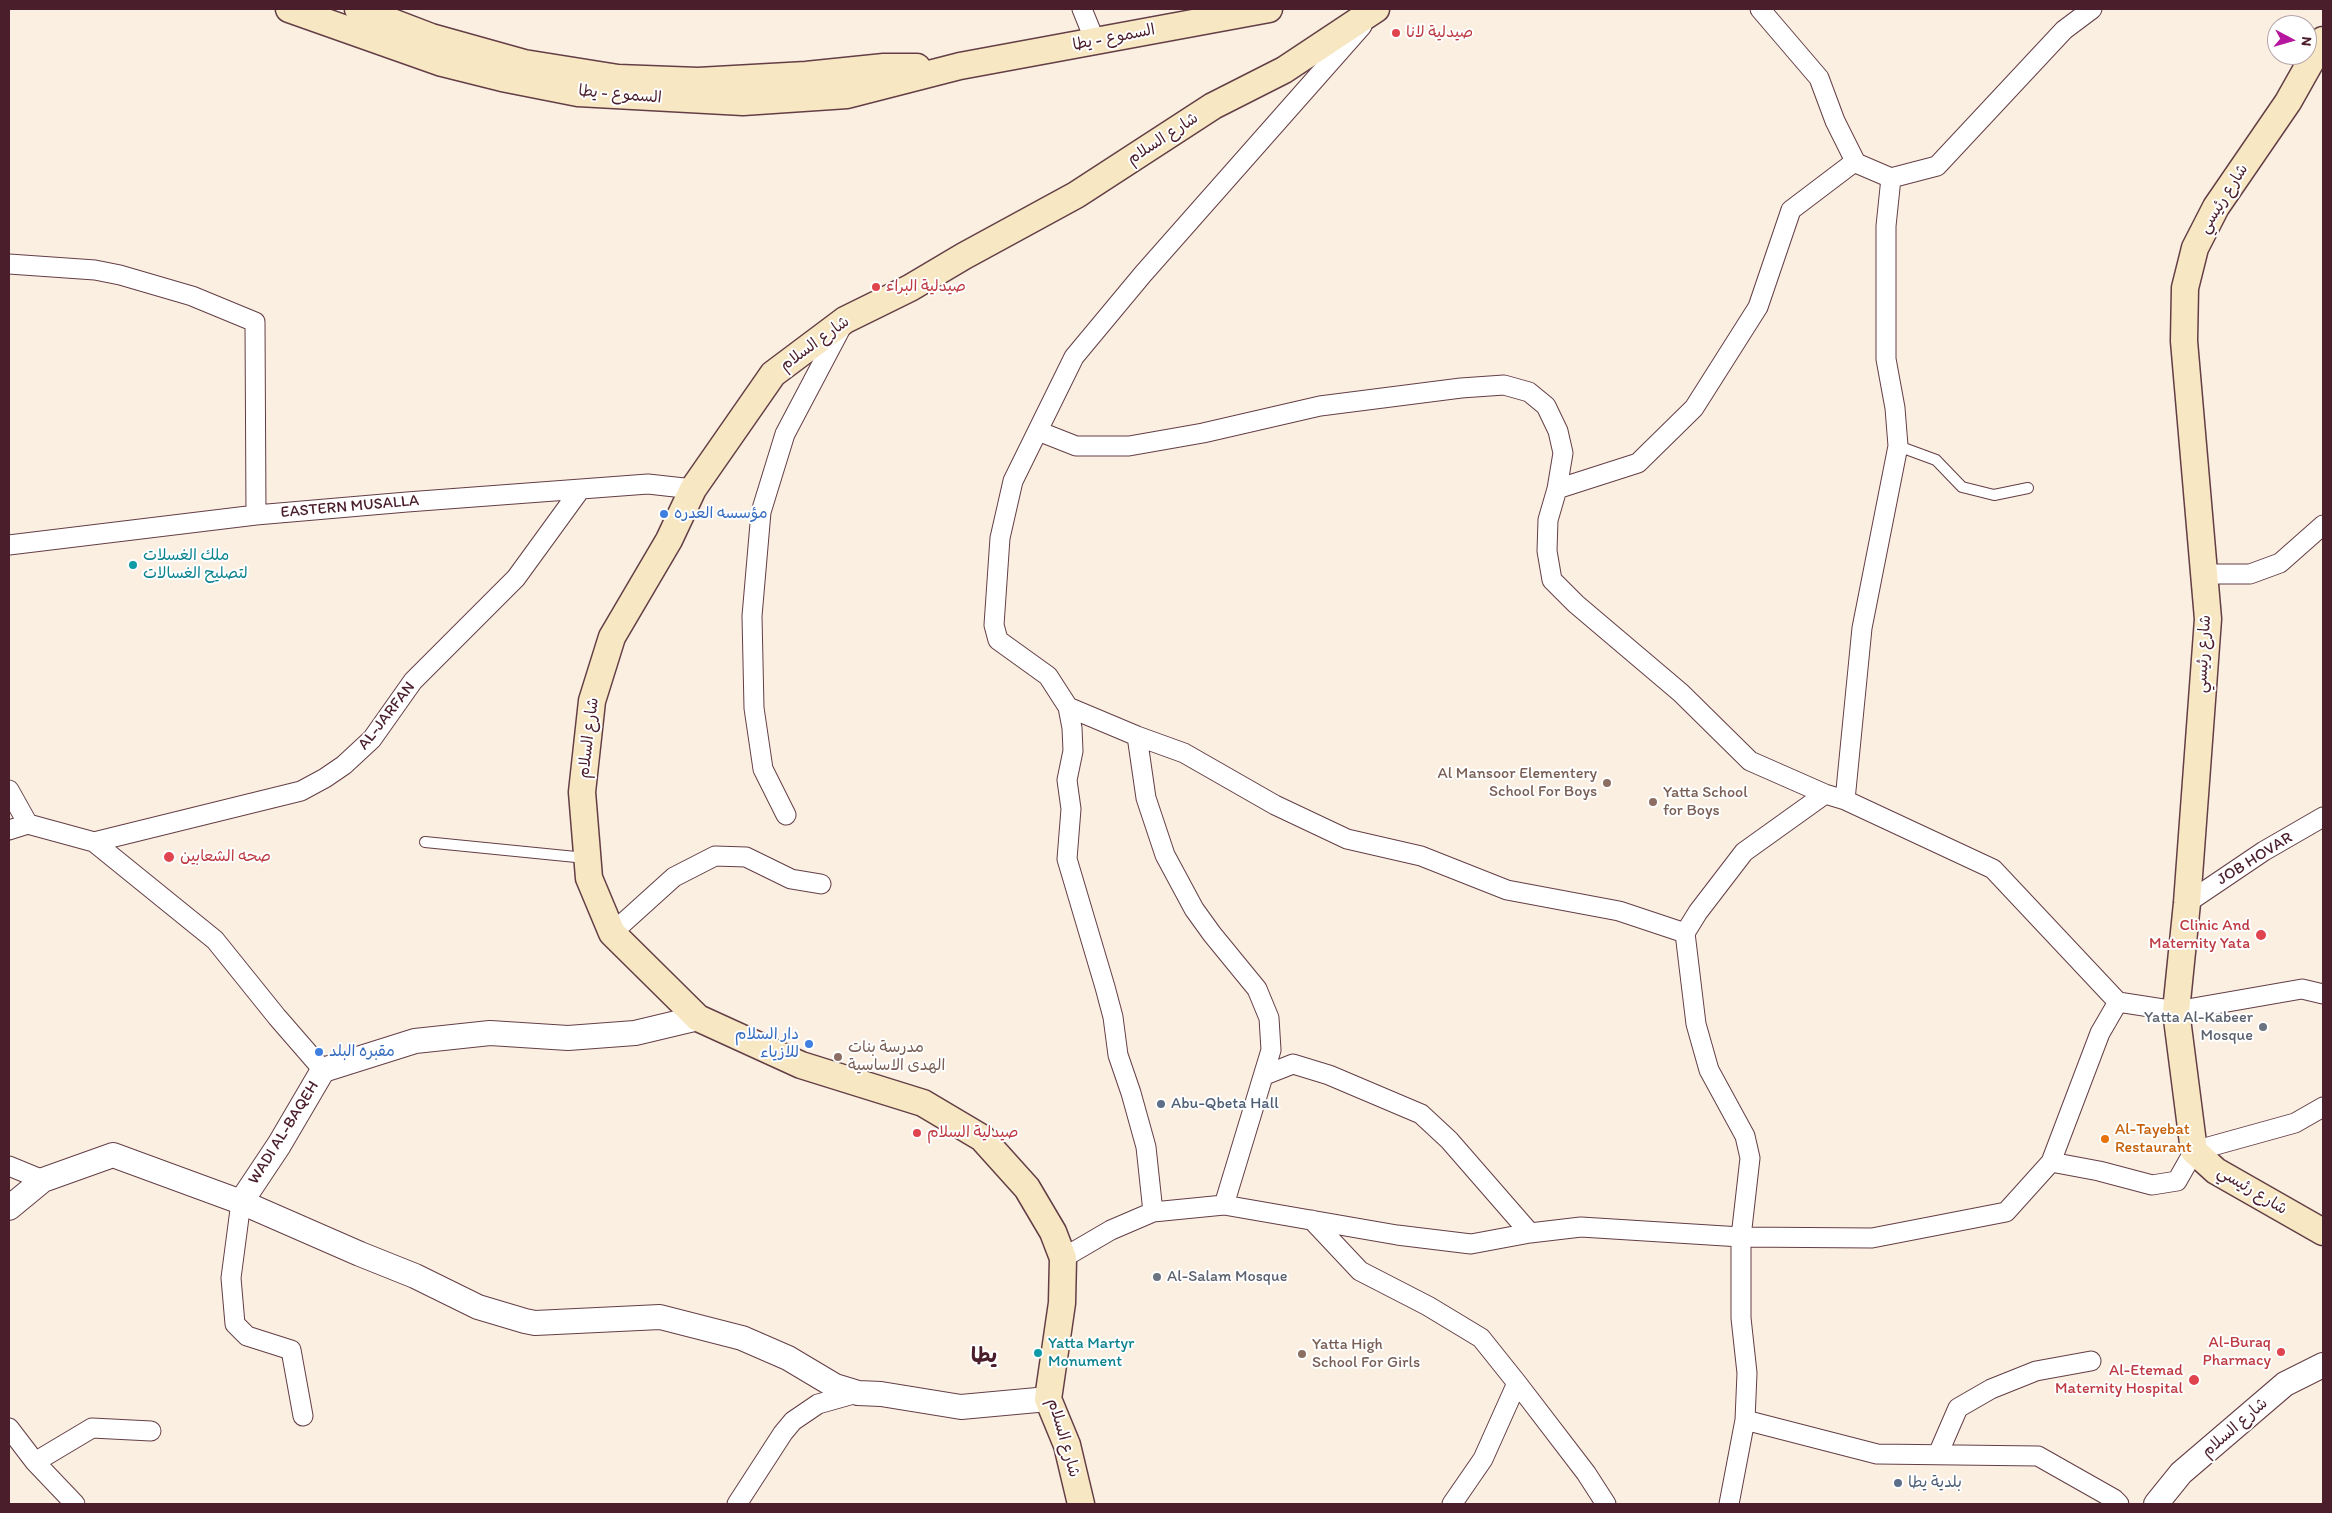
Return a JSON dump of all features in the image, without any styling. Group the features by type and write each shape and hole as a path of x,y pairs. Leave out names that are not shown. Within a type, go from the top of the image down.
{"main road":[{"name":"السموع - يطا","path":"289,9 442,63 502,78 578,93 743,102 847,94 960,66 1268,9"},
{"name":"السموع - يطا","path":"358,9 431,37 524,63 618,78 698,81 806,75 884,67 960,66"},
{"path":"1353,9 1377,9"},
{"name":"شارع السلام","path":"1081,1504 1066,1445 1048,1399 1060,1319 1063,1258 1053,1232 1027,1188 982,1138 923,1102 801,1066 698,1018 612,933 589,878 587,858 582,792 592,701 612,637 669,540 693,489 774,374 845,320 910,288 964,256 1076,195 1213,106 1284,70 1377,9"},
{"name":"شارع رئيسي","path":"2323,40 2288,102 2216,207 2195,248 2185,288 2184,342 2208,619 2187,903 2176,1011 2194,1151 2216,1171 2323,1232"}],"street":[{"path":"1082,9 1095,42"},
{"path":"1153,1212 1146,1147 1132,1093 1118,1055 1113,1017 1067,858 1071,809 1067,780 1073,751 1072,728 1068,707 1048,676 998,640 994,626 1000,538 1013,482 1074,357 1143,274 1282,119 1377,9"},
{"path":"1760,9 1819,78 1835,121 1856,163 1891,178 1937,166 2064,30 2092,9"},
{"path":"1557,489 1638,463 1694,408 1758,306 1791,210 1853,163 1856,163"},
{"path":"1845,800 1862,628 1898,446 1895,408 1886,360 1886,226 1891,178"},
{"path":"9,264 95,270 120,275 192,296 254,322 256,515"},
{"path":"786,815 764,769 754,708 752,616 762,512 785,434 845,320"},
{"path":"1038,431 1076,446 1129,446 1203,433 1320,406 1461,388 1504,385 1529,392 1546,406 1554,422 1563,452 1557,489 1548,520 1548,552 1552,580 1576,604 1681,693 1750,761 1825,794 1845,800 1993,869 2118,1002 2176,1011 2302,989 2323,994"},
{"name":"EASTERN MUSALLA","path":"9,545 256,515 648,484 693,489"},
{"name":"AL-JARFAN","path":"28,824 94,842 301,791 344,765 377,732 413,681 516,578 580,490"},
{"path":"2204,574 2250,574 2280,563 2323,525"},
{"path":"1068,707 1137,736 1184,753 1275,805 1347,839 1421,856 1507,890 1619,911 1685,933"},
{"path":"1137,736 1146,798 1165,855 1194,909 1222,947 1247,975 1264,1003 1271,1034 1271,1050 1265,1075 1224,1205"},
{"path":"9,790 28,824 9,830"},
{"path":"1729,1504 1744,1420 1747,1373 1741,1318 1741,1237 1750,1158 1745,1136 1709,1070 1696,1024 1685,933 1698,912 1744,852 1825,794"},
{"name":"JOB HOVAR","path":"2187,903 2264,851 2323,817"},
{"path":"94,842 215,940 277,1017 323,1070"},
{"path":"612,933 674,877 715,856 746,857 791,879 821,884"},
{"path":"1063,1258 1111,1230 1153,1212 1224,1205 1397,1235 1471,1244 1530,1233 1581,1227 1741,1237 1872,1238 2006,1212 2051,1162 2100,1033 2118,1002"},
{"name":"WADI AL-BAQEH","path":"9,1208 43,1180 113,1155 242,1202 323,1070 415,1041 490,1032 568,1038 635,1033 698,1018"},
{"path":"1265,1075 1293,1064 1329,1075 1421,1114 1449,1140 1530,1233"},
{"path":"2051,1162 2099,1171 2152,1185 2177,1181 2194,1151 2295,1123 2323,1107"},
{"path":"9,1166 43,1180"},
{"path":"303,1416 291,1350 247,1336 235,1324 231,1278 242,1202 360,1254 406,1272 456,1297 501,1316 534,1323 660,1318 742,1338 788,1358 835,1386 858,1393 881,1394 962,1406 1048,1399"},
{"path":"1312,1220 1360,1270 1428,1306 1480,1338 1586,1473 1606,1504"},
{"path":"1938,1454 1958,1408 1991,1389 2036,1371 2091,1360"},
{"name":"شارع السلام","path":"2156,1504 2181,1473 2285,1384 2323,1365"},
{"path":"1452,1504 1483,1459 1517,1383"},
{"path":"737,1504 783,1432 793,1421 818,1404 858,1393"},
{"path":"1744,1420 1876,1454 2038,1456 2114,1498 2119,1504"},
{"path":"9,1428 35,1462 75,1504"},
{"path":"35,1462 92,1428 151,1431"}],"lane":[{"path":"1898,446 1936,460 1962,487 1994,495 2028,488"},
{"path":"425,842 587,858"}],"place":[{"name":"صيدلية لانا","path":"1396,33"},
{"name":"صيدلية البراء","path":"876,287"},
{"name":"مؤسسه العدره","path":"664,514"},
{"name":"ملك الغسلات لتصليح الغسالات","path":"133,565"},
{"name":"Al Mansoor Elementery School For Boys","path":"1607,783"},
{"name":"Yatta School for Boys","path":"1653,802"},
{"name":"صحه الشعابين","path":"169,857"},
{"name":"Clinic And Maternity Yata","path":"2261,935"},
{"name":"Yatta Al-Kabeer Mosque","path":"2263,1027"},
{"name":"دار السلام للازياء","path":"809,1044"},
{"name":"مقبره البلد","path":"319,1052"},
{"name":"مدرسة بنات الهدى الاساسية","path":"838,1057"},
{"name":"Abu-Qbeta Hall","path":"1161,1104"},
{"name":"صيدلية السلام","path":"917,1133"},
{"name":"Al-Tayebat Restaurant","path":"2105,1139"},
{"name":"Al-Salam Mosque","path":"1157,1277"},
{"name":"Al-Buraq Pharmacy","path":"2281,1352"},
{"name":"Yatta Martyr Monument","path":"1038,1353"},
{"name":"Yatta High School For Girls","path":"1302,1354"},
{"name":"Al-Etemad Maternity Hospital","path":"2194,1380"},
{"name":"بلدية يطا","path":"1898,1483"}],"district":[{"name":"يطا","path":"984,1357"}]}
